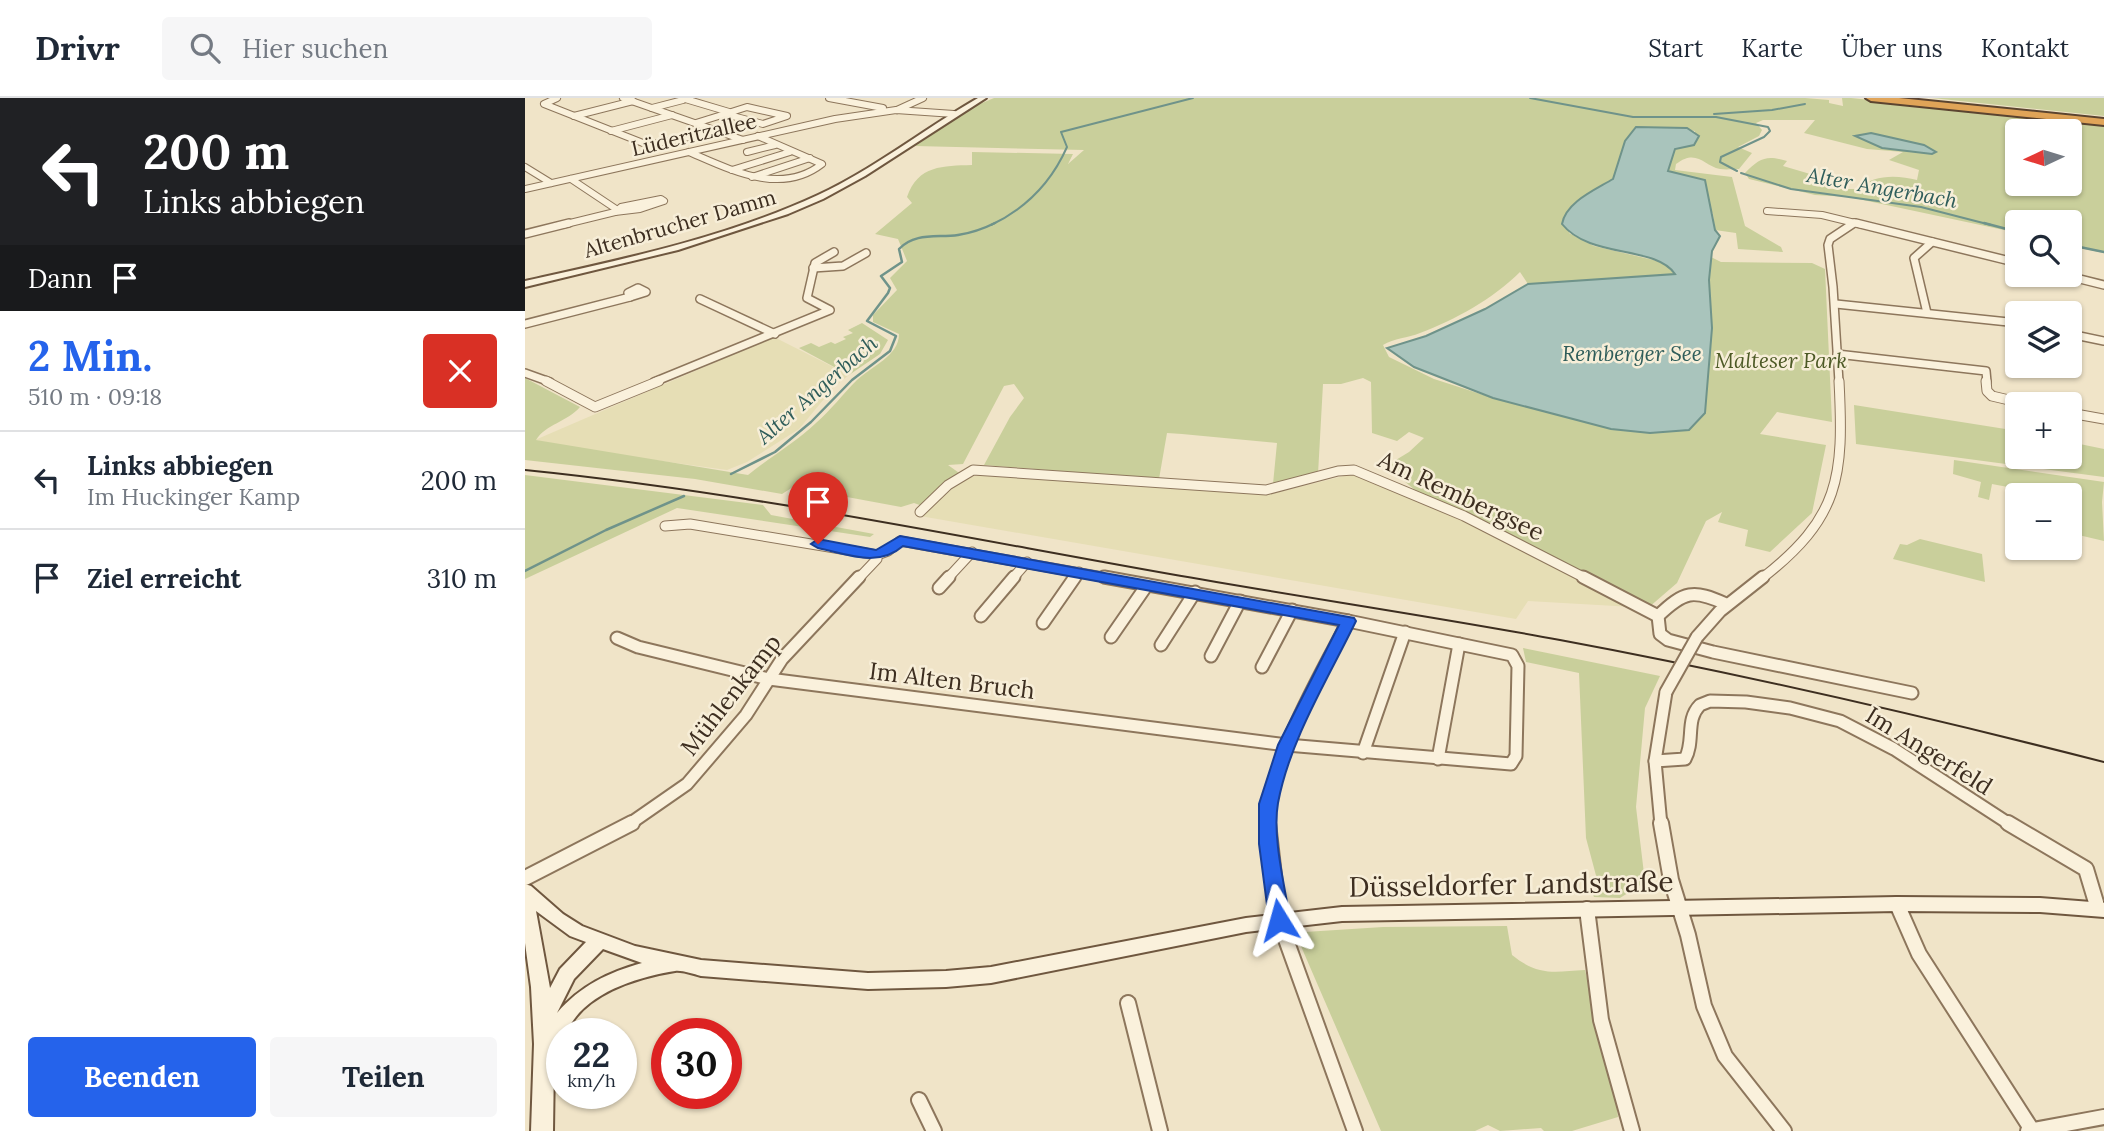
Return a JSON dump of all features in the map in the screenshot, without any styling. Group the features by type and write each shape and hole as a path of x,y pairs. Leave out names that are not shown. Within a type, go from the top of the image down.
{"highway":[{"path":"1871,98 2104,120"},
{"path":"1908,98 2104,120"}],"main road":[{"name":"Altenbrucher Damm","path":"525,284 675,247 789,210 863,174 983,98"},
{"name":"Düsseldorfer Landstraße","path":"525,891 557,919 598,942 679,964 868,981 946,979 1037,967 1279,920 1342,914 1897,904 2039,905 2101,910"},
{"path":"525,902 537,955 544,1020 542,1131"},
{"path":"544,1020 559,986 598,942"},
{"path":"544,1074 563,1019 581,1002 632,971 679,964"}],"street":[{"path":"555,98 544,104 652,146 720,131"},
{"path":"623,98 743,140"},
{"path":"829,98 896,110 923,98"},
{"path":"865,105 883,98"},
{"path":"652,108 684,99 763,124 787,116 735,105"},
{"path":"574,116 633,101"},
{"path":"696,123 747,107"},
{"name":"Lüderitzallee","path":"525,189 835,119 896,110 954,114"},
{"path":"611,131 672,115"},
{"path":"689,152 751,177 775,181 805,175 822,164 758,136"},
{"path":"747,152 775,145"},
{"path":"732,170 790,152"},
{"path":"751,177 810,158"},
{"path":"525,167 551,184"},
{"path":"525,233 615,210 644,201 664,201 628,211 615,210 571,179"},
{"path":"1767,211 1809,213 2005,260"},
{"path":"1784,1131 1725,1056 1711,1028 1662,840 1654,776 1655,761 1667,692 1697,637 1710,619 1726,604 1803,544 1829,506 1839,469 1841,409 1836,303 1828,245 1831,239 1854,223"},
{"path":"1927,313 1915,258 1932,242"},
{"path":"525,373 547,381 595,407 830,310 807,298 815,263 834,252"},
{"path":"813,268 843,266 866,253"},
{"path":"2082,280 2104,285"},
{"path":"525,324 630,297"},
{"path":"700,299 775,334"},
{"path":"1836,303 2005,322"},
{"path":"2082,337 2104,341"},
{"path":"1837,354 1986,371 1987,391 1992,396 2005,399"},
{"path":"2082,415 2104,419"},
{"name":"Am Rembergsee","path":"920,512 948,485 973,470 1266,490 1338,471 1354,470 1464,516 1658,616"},
{"path":"665,526 690,524 877,555 888,551 900,541 1195,592 1459,644 1438,759"},
{"path":"939,588 972,552"},
{"name":"Mühlenkamp","path":"525,878 624,828 672,797 726,740 782,659 877,559 877,555"},
{"path":"981,616 1027,562"},
{"path":"1043,623 1079,572"},
{"path":"1111,637 1147,584"},
{"path":"1161,645 1195,592"},
{"path":"1726,604 1705,594 1688,592 1679,595 1658,616 1660,634 1668,640 1713,652 1912,693"},
{"path":"1211,656 1240,601"},
{"path":"1262,667 1292,610"},
{"path":"1348,621 1287,745 1268,804 1269,844 1279,920 1355,1131"},
{"path":"1363,753 1405,632"},
{"name":"Im Alten Bruch","path":"617,638 638,647 769,679 1287,745 1511,764 1516,756 1518,666 1511,655 1459,644"},
{"name":"Im Angerfeld","path":"1655,761 1685,759 1689,753 1690,726 1694,710 1708,700 1731,699 1776,706 1840,721 1892,750 2002,821 2086,869 2101,910"},
{"path":"1897,904 1919,954 2029,1131 2104,1117"},
{"path":"1587,909 1601,1020 1632,1131"},
{"path":"1128,1003 1160,1131"},
{"path":"919,1100 933,1131"}],"shaded area":[{"path":"774,337 849,375 834,387 799,429 747,462 727,470 596,452 535,440"},
{"path":"982,474 1275,493 1352,474 1366,477 1468,521 1633,607 1528,601 1516,619 920,516 964,479"}],"green space":[{"name":"Malteser Park","path":"994,98 1805,98 1829,100 1829,103 1843,106 1842,98 1851,98 2055,119 2005,119 2005,196 2083,196 2083,122 2104,124 2104,253 2082,248 2082,210 2005,210 2005,230 1849,197 1815,195 1749,179 1745,173 1755,164 1774,158 1787,161 1783,166 1817,176 1828,189 1858,189 1878,178 1886,177 1917,180 1919,170 1889,160 1903,152 1867,149 1804,133 1815,120 1763,120 1756,123 1762,130 1759,136 1738,147 1752,153 1739,169 1720,169 1695,158 1683,159 1676,164 1675,170 1732,177 1745,226 1781,247 1783,252 1738,249 1736,233 1715,230 1713,214 1693,177 1668,172 1675,149 1694,145 1695,131 1667,127 1625,141 1613,179 1576,203 1569,233 1594,246 1666,263 1675,274 1528,284 1520,272 1486,300 1447,322 1383,345 1389,357 1434,379 1493,398 1705,413 1712,328 1709,280 1711,257 1721,262 1812,263 1825,269 1832,422 1777,412 1760,434 1826,445 1812,513 1770,552 1745,546 1748,530 1718,522 1722,512 1706,521 1677,583 1648,608 1421,495 1386,466 1409,452 1424,438 1409,432 1397,441 1372,433 1371,382 1363,378 1341,384 1323,384 1318,474 1273,484 1277,443 1167,433 1159,479 984,465 1010,417 1024,398 1014,384 1004,386 963,464 948,465 962,475 925,507 914,503 901,507 793,487 782,494 695,479 525,460 525,378 580,407 545,430 536,440 748,475 800,437 827,413 857,380 890,355 895,348 899,334 873,322 873,315 897,290 890,278 907,261 898,239 875,234 912,203 907,197 918,179 933,169 972,165 972,152 1073,154 1068,164 1084,150 915,146 975,106"},
{"path":"1932,98 2104,98 2104,116"},
{"path":"862,323 888,340 880,354 849,375 799,348 811,343 819,347 831,342 835,344 853,333 848,330"},
{"path":"1854,405 2005,429 2005,464 1856,444"},
{"path":"2082,444 2104,449 2104,477 2044,469 2082,469"},
{"path":"1954,460 2104,482 2104,541 2082,536 2082,483 2005,483 2005,487 1992,484 1989,500 1978,497 1981,482 1953,474"},
{"path":"525,475 763,505 771,515 874,534 870,537 677,508 525,579"},
{"path":"1920,539 1982,554 1985,582 1893,559 1900,544 1907,545"},
{"path":"1523,648 1660,676 1645,708 1636,807 1645,882 1620,898 1594,897 1589,884 1598,883 1586,838 1579,673 1526,662"},
{"path":"1507,926 1512,955 1521,962 1546,971 1585,970 1614,1086 1618,1117 1572,1131 1544,1131 1541,1128 1500,1131 1488,1125 1475,1131 1381,1131 1297,937 1305,932 1383,927"}],"water":[{"name":"Remberger See","path":"1636,127 1687,128 1699,136 1694,145 1675,149 1668,171 1705,180 1715,230 1720,236 1712,251 1709,280 1712,328 1705,413 1689,430 1650,433 1611,429 1493,398 1414,367 1387,348 1426,336 1485,309 1528,284 1675,274 1666,265 1653,259 1589,242 1574,235 1562,224 1575,203 1613,179 1625,141"},
{"path":"1871,133 1924,145 1936,152 1932,154 1882,148 1855,136"}],"waterway":[{"name":"Alter Angerbach","path":"994,223 1016,211 1045,183 1067,147 1061,132 1193,98"},
{"name":"Alter Angerbach","path":"1530,98 1633,117 1716,117 1768,127 1770,131 1764,137 1721,157 1720,162 1737,171"},
{"path":"1714,114 1772,110 1805,104"},
{"name":"Alter Angerbach","path":"1741,173 1791,189 1921,207 1991,225"},
{"name":"Alter Angerbach","path":"731,474 775,452 811,422 852,380 890,351 896,336 867,321 890,288 881,276 902,262 899,249 919,238 963,234 994,223"},
{"name":"Alter Angerbach","path":"1984,223 2005,229"},
{"name":"Alter Angerbach","path":"2082,247 2104,252"},
{"name":"Alter Angerbach","path":"525,571 606,530 684,496"}],"tram line":[{"path":"525,470 688,490 768,503 1560,640 1833,697 2104,762"}],"route":[{"path":"818,544 877,555 888,551 900,541 1348,621 1287,745 1268,804 1269,844 1279,920"}]}
